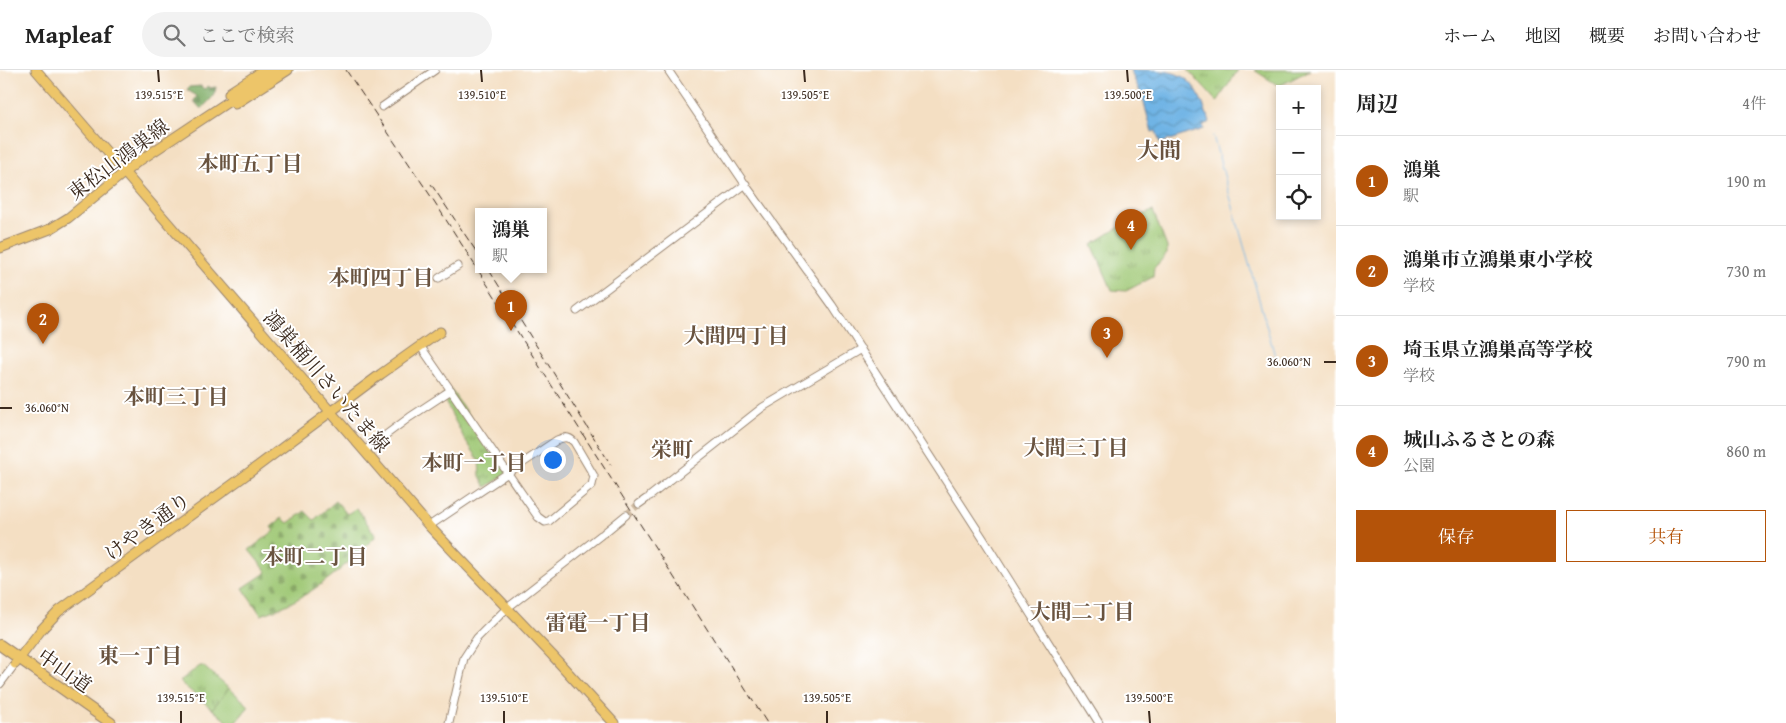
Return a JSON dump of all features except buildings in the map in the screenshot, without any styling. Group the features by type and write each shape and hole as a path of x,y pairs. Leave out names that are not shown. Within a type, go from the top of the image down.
{"highway":[{"name":"中山道","path":"0,645 17,662 103,723"},
{"name":"中山道","path":"0,653 111,723"}],"main road":[{"name":"鴻巣桶川さいたま線","path":"36,70 428,526 552,655 614,723"},
{"path":"264,70 230,92 235,104 288,70"},
{"name":"東松山鴻巣線","path":"0,248 50,229 68,218 157,148 276,70"},
{"name":"けやき通り","path":"17,662 50,619 380,374 440,332"}],"street":[{"path":"382,107 435,70"},
{"path":"668,70 861,349 1099,723"},
{"path":"577,311 746,184"},
{"path":"439,278 458,266"},
{"path":"421,347 509,473 538,517 546,522 549,521 592,485 594,479 593,473 574,442 567,438 557,440 509,473 428,526"},
{"path":"639,504 764,407 861,349"},
{"path":"364,451 451,390"},
{"path":"449,723 464,658 477,638 506,609 626,515"},
{"name":"けやき通り","path":"0,684 17,662"}],"green space":[{"path":"1188,70 1238,70 1217,102"},
{"path":"1254,70 1310,70 1281,85 1277,85"},
{"path":"201,86 204,89 209,86 209,88 216,87 213,97 201,109 194,101 197,96 187,90 189,87"},
{"path":"1153,211 1167,247 1167,254 1154,268 1153,277 1126,291 1112,290 1092,244 1134,218"},
{"path":"451,390 509,473 486,487 480,476 479,460 464,438 442,396"},
{"path":"336,501 347,514 357,508 375,537 336,573 308,593 278,609 261,615 243,588 267,572 249,550 274,531 271,527 282,518 288,523 305,511 314,520"},
{"path":"200,666 203,666 249,706 235,723 229,723 181,683 181,680"},
{"path":"229,688 249,706 235,723 229,723 212,709"}],"water":[{"path":"1130,70 1171,72 1188,81 1201,100 1210,122 1203,125 1204,129 1160,143 1156,131 1152,132 1142,96"}],"waterway":[{"path":"1213,136 1275,356"}],"tunnel":[{"path":"626,515 639,504"}],"railway":[{"path":"346,70 475,265"},
{"path":"431,184 475,250"},
{"path":"480,273 767,723"},
{"path":"491,273 611,465"}],"place":[{"name":"城山ふるさとの森","path":"1131,250"},
{"name":"鴻巣","path":"511,331"},
{"name":"鴻巣市立鴻巣東小学校","path":"43,344"},
{"name":"埼玉県立鴻巣高等学校","path":"1107,358"}],"district":[{"name":"大間","path":"1159,150"},
{"name":"本町五丁目","path":"250,163"},
{"name":"本町四丁目","path":"381,277"},
{"name":"大間四丁目","path":"736,335"},
{"name":"本町三丁目","path":"176,396"},
{"name":"大間三丁目","path":"1076,447"},
{"name":"栄町","path":"672,449"},
{"name":"本町一丁目","path":"474,462"},
{"name":"本町二丁目","path":"315,556"},
{"name":"大間二丁目","path":"1082,611"},
{"name":"雷電一丁目","path":"598,622"},
{"name":"東一丁目","path":"140,655"}]}
